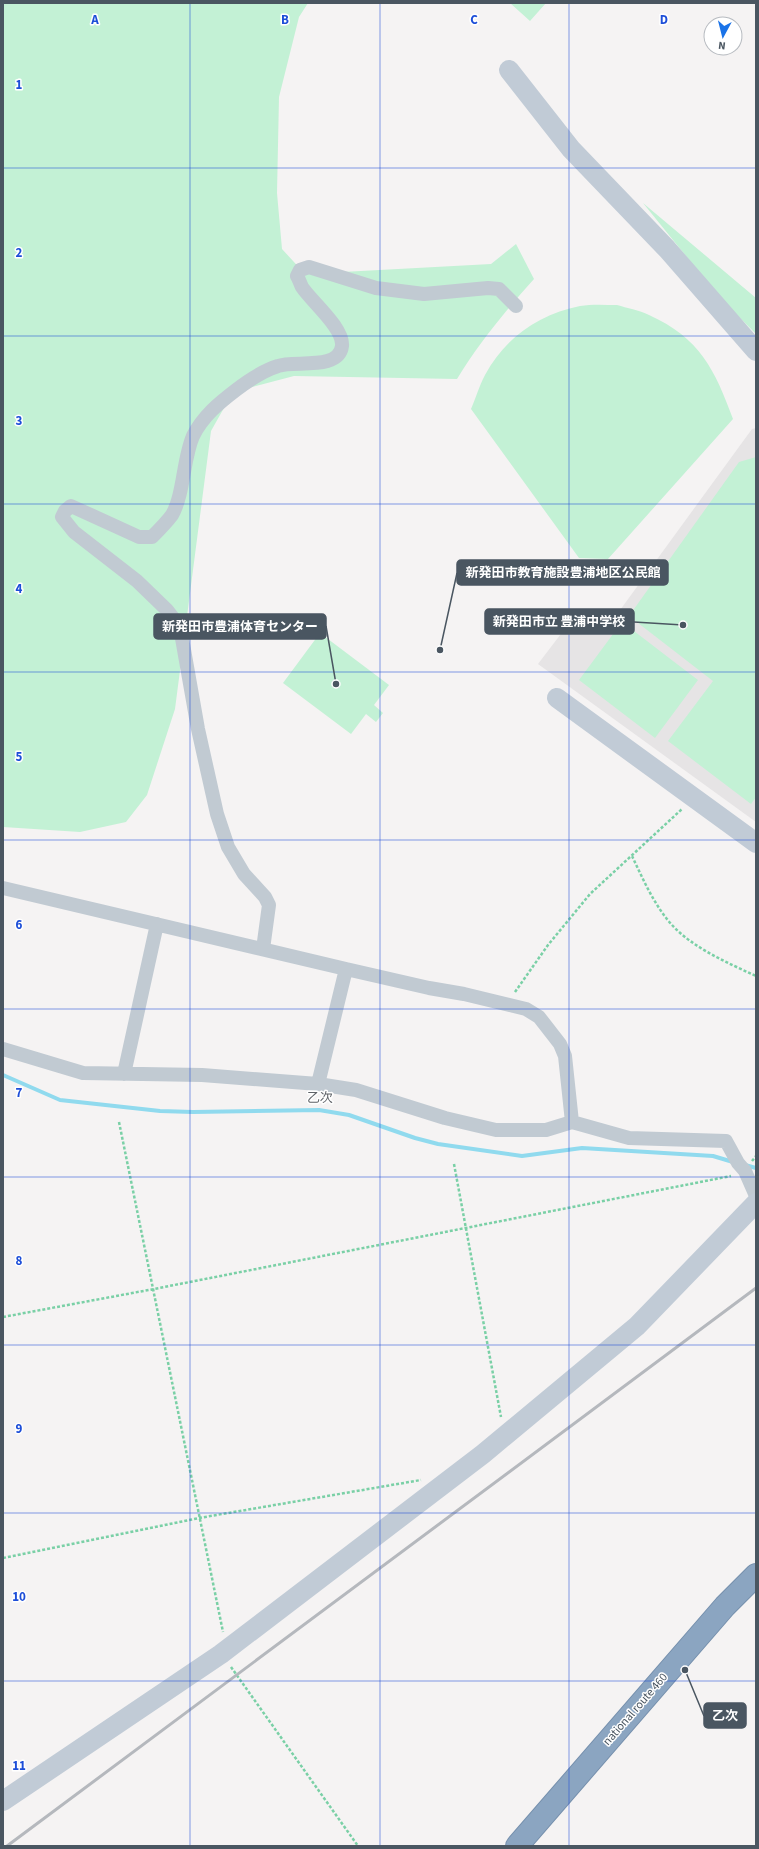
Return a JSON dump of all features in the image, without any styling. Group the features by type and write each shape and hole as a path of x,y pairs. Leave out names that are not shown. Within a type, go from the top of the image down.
{"highway":[{"name":"national route 460","path":"517,1846 725,1606 756,1575"}],"street":[{"path":"509,70 571,149 667,249 756,351"},
{"path":"263,949 270,905 265,896 244,874 228,847 217,814 198,729 180,627 167,610 137,581 74,532 62,517 64,511 72,506 139,537 152,537 173,513 181,486 189,448 194,435 206,415 250,379 279,365 325,362 338,356 342,346 340,336 302,286 297,276 300,270 309,267 376,288 424,294 488,288 499,289 516,306"},
{"path":"557,698 756,843"},
{"path":"3,888 346,969 526,1009 539,1017 560,1044 565,1056 572,1122"},
{"path":"124,1074 157,924"},
{"path":"318,1084 346,969"},
{"path":"3,1049 83,1073 202,1075 318,1084 356,1090 445,1118 496,1130 546,1130 572,1122 629,1138 726,1141 738,1163 745,1171 756,1196"},
{"path":"3,1801 224,1651 506,1435 638,1326 756,1203"}],"path":[{"path":"507,1004 548,945 590,894 694,797"},
{"path":"632,856 651,894 672,925 694,943 716,958 756,976"},
{"path":"119,1122 154,1289 224,1651 358,1846"},
{"path":"454,1164 506,1435"},
{"path":"3,1317 154,1289 726,1177 745,1171"},
{"path":"3,1558 199,1518 423,1480"}],"shaded area":[{"path":"756,428 756,822 538,664 570,622 585,633 600,632 607,628 752,429"}],"green space":[{"path":"3,3 308,3 299,17 279,97 277,193 282,249 305,274 491,264 516,244 534,279 493,327 457,379 294,376 252,387 237,393 229,399 211,431 175,709 147,795 126,822 80,832 3,827"},
{"path":"510,3 546,3 530,21"},
{"path":"643,203 756,298 756,334 720,298"},
{"path":"585,305 617,305 645,313 667,324 693,345 712,371 733,419 608,559 579,558 471,409 483,379 493,362 513,339 525,330 551,315 565,310"},
{"path":"756,457 756,797 751,804 668,741 713,681 629,616 739,462"},
{"path":"622,622 647,641 604,699 579,680"},
{"path":"320,633 389,685 374,705 383,713 376,722 366,714 351,734 283,683"},
{"path":"647,641 698,680 655,738 604,699"}],"waterway":[{"path":"3,1075 60,1100 160,1111 193,1112 319,1110 349,1115 415,1138 438,1144 522,1156 582,1148 713,1156 733,1162"},
{"path":"745,1165 756,1168"}],"railway":[{"path":"7,1846 756,1288"}],"place":[{"name":"新発田市立 豊浦中学校","path":"683,625"},
{"name":"新発田市教育施設豊浦地区公民館","path":"440,650"},
{"name":"新発田市豊浦体育センター","path":"336,684"},
{"name":"乙次","path":"685,1670"}],"district":[{"name":"乙次","path":"320,1097"}]}
